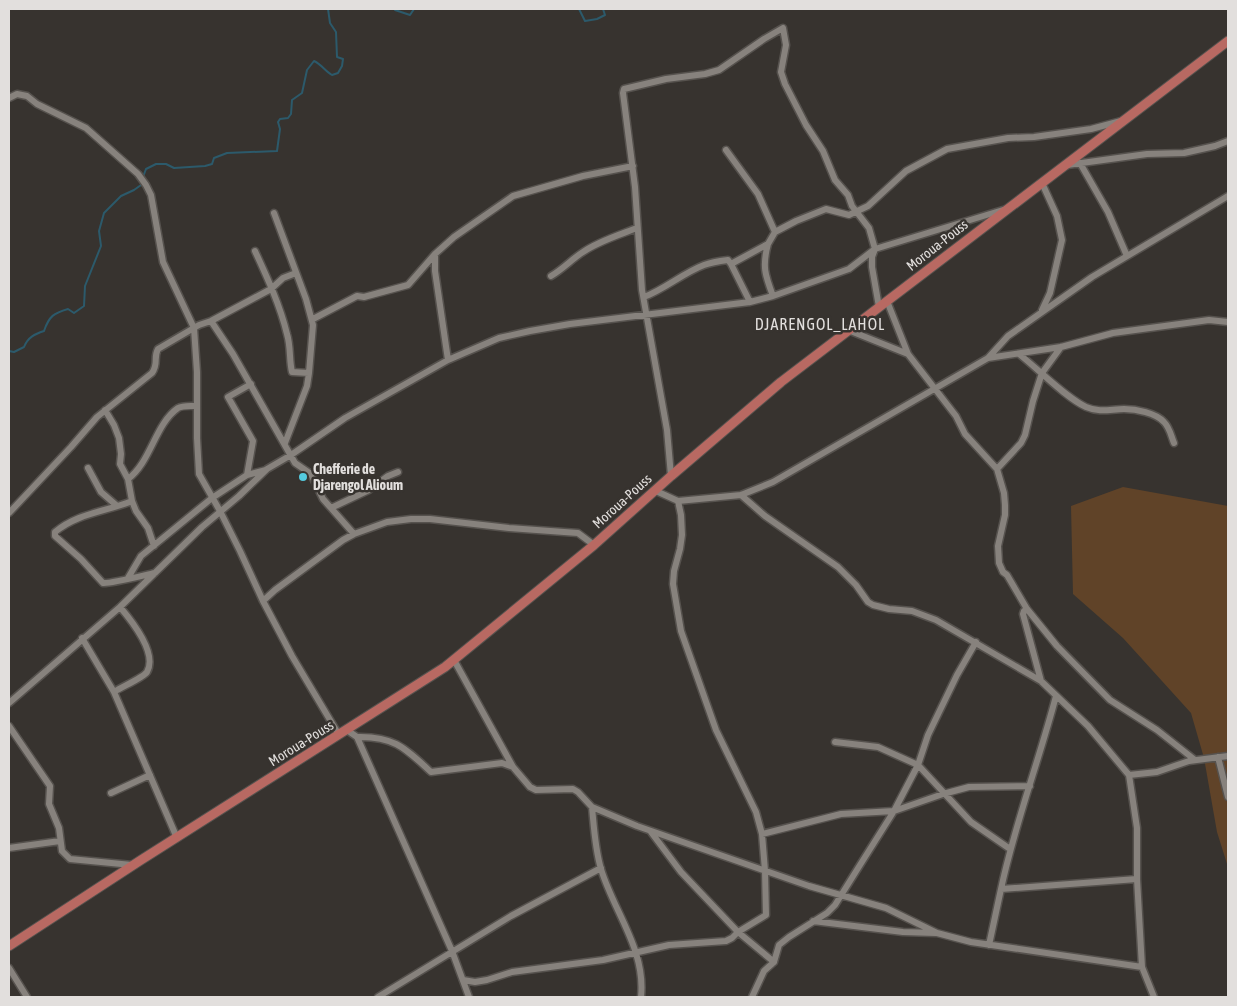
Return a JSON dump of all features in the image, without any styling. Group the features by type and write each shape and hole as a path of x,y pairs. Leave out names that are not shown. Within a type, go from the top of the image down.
{"main road":[{"name":"Moroua-Pouss","path":"9,946 445,667 594,545 781,382 1228,41"}],"street":[{"path":"671,476 667,430 642,290 624,89 628,86 705,74 719,70 783,28 786,45 781,72 785,84 806,125 823,151 835,180 848,195 856,213 869,228 875,249 872,256 872,267 879,307"},
{"path":"9,98 17,94 27,96 38,104 86,128 138,174 146,185 150,195 163,262 194,328 197,365 198,469 201,479 220,511 262,601 316,699 343,732 357,737 374,736 385,738 410,753 431,772 495,763 513,767"},
{"path":"772,296 763,267 764,258 768,244 776,232 792,223 821,210 831,210 849,215 856,213 871,204 906,171 926,162 947,149 1008,138 1034,137 1091,129 1126,120"},
{"path":"1067,165 1147,154 1184,153 1228,141"},
{"path":"726,150 758,194 776,232"},
{"path":"1080,163 1108,212 1127,256"},
{"path":"313,319 357,296 364,297 408,285 435,254 454,237 513,196 600,172 632,166"},
{"path":"1042,183 1057,216 1062,240 1050,293 1042,312"},
{"path":"656,491 678,501 741,495 773,482 988,358 1004,339 1096,274 1228,196"},
{"path":"128,578 141,556 212,498 247,475 267,469 345,418 448,360 499,338 570,324 750,302 849,270 875,249 1005,210"},
{"path":"274,213 313,319 310,373 307,386 285,443"},
{"path":"551,276 588,249 637,228"},
{"path":"731,264 768,244"},
{"path":"255,250 272,288 288,335 292,372 310,373"},
{"path":"435,254 435,271 448,360"},
{"path":"644,297 659,291 706,264 728,260 750,302"},
{"path":"9,513 71,448 97,417 152,373 157,366 156,353 158,350 194,328 211,321 272,288 283,278 296,273"},
{"path":"887,300 908,354 956,416 965,434 997,468 1004,493 1005,505 1005,515 998,546 999,563 1027,609 1057,646 1110,700 1157,730 1195,760"},
{"path":"988,358 1061,347 1113,333 1208,320 1228,322"},
{"path":"211,321 233,354 299,467 311,474 319,492 354,534"},
{"path":"848,330 908,354"},
{"path":"997,468 1018,447 1026,435 1033,401 1042,373 1061,347"},
{"path":"1019,354 1073,398 1094,410 1131,410 1159,417 1168,428 1174,443"},
{"path":"247,475 253,441 228,396 251,384"},
{"path":"128,479 139,468 163,426 178,408 198,406"},
{"path":"105,410 119,438 120,464 128,479 132,502 148,528 154,546"},
{"path":"88,468 101,492 116,505"},
{"path":"9,703 120,607 220,511 267,469"},
{"path":"331,508 369,490 388,476 398,472"},
{"path":"741,495 765,516 838,566 874,606 923,614 976,642 1042,681 1088,726 1128,775 1137,828 1137,879 1142,967 1155,997"},
{"path":"463,980 475,982 487,980 512,972 603,960 669,945 726,941 767,914 766,871 762,834 756,812 716,730 681,631 673,584 682,535 678,501"},
{"path":"132,502 116,505 76,518 58,529 54,534 56,538 82,559 103,583 108,584 155,573"},
{"path":"262,601 336,544 354,534 387,522 430,519 509,528 578,533 594,545"},
{"path":"114,692 146,673 148,667 149,650 120,607"},
{"path":"1027,609 1023,614 1042,681"},
{"path":"82,638 114,692 177,838"},
{"path":"752,997 764,971 774,962 780,945 784,940 827,913 841,895 894,812 918,765 928,736 944,701 976,642"},
{"path":"454,660 513,767 530,787 536,790 573,789 592,807 651,831 766,871 886,908 937,933 989,945 1142,967"},
{"path":"989,945 1010,849 1056,696"},
{"path":"9,726 50,786 48,801 59,828 62,851 70,859 133,866"},
{"path":"357,737 452,951 469,997"},
{"path":"835,742 878,747 918,765 971,822 1010,849"},
{"path":"1128,775 1157,772 1195,760 1228,756"},
{"path":"1218,757 1228,796"},
{"path":"111,793 150,775"},
{"path":"762,834 841,814 894,812 943,794 976,786 1030,786"},
{"path":"592,807 595,838 601,868 636,953 642,983 641,997"},
{"path":"651,831 681,872 738,932 774,962"},
{"path":"9,848 60,841"},
{"path":"378,997 511,916 601,868"},
{"path":"1001,889 1137,879"},
{"path":"813,922 903,932 937,933"},
{"path":"9,968 27,997"}],"shaded area":[{"path":"1123,487 1228,506 1228,867 1217,832 1204,758 1191,713 1123,638 1073,594 1071,506"}],"waterway":[{"path":"143,177 146,169 156,164 166,164 174,168 205,166 212,164 214,158 227,153 277,151 280,129 278,122 280,119 288,118 291,114 292,100 302,93 307,70 314,61 332,75 338,73 342,66 343,59 337,57 336,32 330,23 328,9"},
{"path":"395,9 410,15 414,9"},
{"path":"579,9 585,21 597,19 605,15 603,9"},
{"path":"9,351 14,352 24,347 32,336 44,331 50,319 59,312 68,309 74,313 84,306 85,286 101,246 99,231 104,213 121,196 134,190 142,182"}],"place":[{"name":"Chefferie de Djarengol Alioum","path":"303,477"}],"district":[{"name":"DJARENGOL_LAHOL","path":"820,324"}]}
